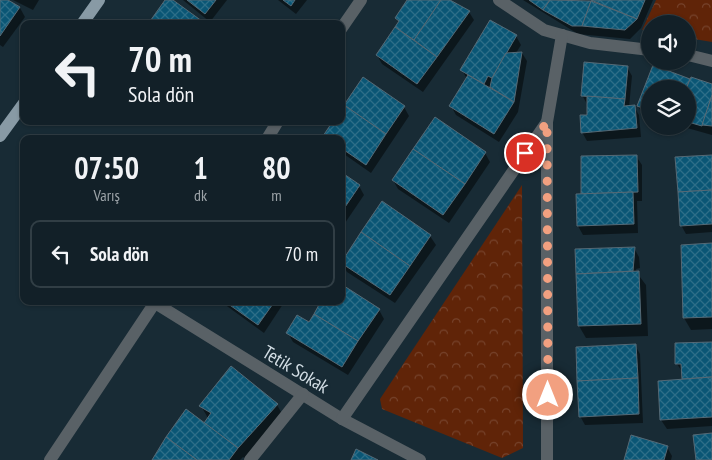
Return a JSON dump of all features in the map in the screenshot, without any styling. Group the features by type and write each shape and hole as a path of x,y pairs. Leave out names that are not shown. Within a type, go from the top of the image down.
{"main road":[{"path":"85,20 99,0"},
{"path":"0,136 20,109"}],"street":[{"path":"345,23 361,0"},
{"path":"499,0 544,30 590,43 641,49"},
{"path":"547,460 547,122 562,35"},
{"path":"696,57 712,60"},
{"path":"342,419 547,122"},
{"path":"50,460 154,305"},
{"name":"Tetik Sokak","path":"161,305 342,419 420,460"},
{"path":"250,460 303,394"}],"green space":[{"path":"656,0 712,0 712,42 696,39 696,15 649,15"},
{"path":"522,185 523,448 502,458 382,409 380,399"}],"building":[{"path":"0,0 8,0 20,7 0,36"},
{"path":"165,0 173,0 200,20 151,20"},
{"path":"187,0 216,0 205,14"},
{"path":"283,0 295,0 291,6"},
{"path":"407,0 441,0 414,40 395,27 399,21 395,18"},
{"path":"441,0 450,0 470,11 437,57 414,40"},
{"path":"529,0 550,0 543,10"},
{"path":"550,0 591,1 582,26 572,26 543,10"},
{"path":"591,0 645,0 637,19"},
{"path":"591,1 637,19 625,30 582,26"},
{"path":"490,20 517,35 492,78 488,76 484,84 460,70"},
{"path":"395,27 437,57 417,84 376,55"},
{"path":"522,52 514,102 490,87 492,78 506,53"},
{"path":"584,62 628,66 625,99 581,96"},
{"path":"651,70 666,70 690,79 690,80 647,80"},
{"path":"468,75 514,102 494,134 449,106"},
{"path":"363,77 405,106 386,134 345,106"},
{"path":"691,77 712,84 712,95 702,126 696,124 696,80 690,80"},
{"path":"712,95 712,126 702,125"},
{"path":"587,96 625,99 624,106 635,105 637,128 581,133 580,115 587,115"},
{"path":"641,96 641,108 637,106"},
{"path":"345,106 386,134 366,165 345,151 345,135 324,135 330,125 345,125"},
{"path":"435,117 486,152 465,184 413,149"},
{"path":"413,149 465,184 443,215 392,180"},
{"path":"637,155 638,192 581,194 581,156"},
{"path":"712,155 712,190 678,192 675,157"},
{"path":"345,175 360,185 345,207"},
{"path":"712,190 712,224 680,226 678,192"},
{"path":"633,192 634,224 577,226 576,194"},
{"path":"382,201 431,235 410,266 361,232"},
{"path":"361,232 410,266 390,295 345,266 345,257"},
{"path":"712,243 712,317 683,318 681,245"},
{"path":"635,247 633,271 576,274 575,249"},
{"path":"639,271 641,324 578,326 576,274"},
{"path":"345,287 380,309 358,341 314,314 319,305 345,305"},
{"path":"230,305 272,305 258,325"},
{"path":"314,314 358,341 342,367 286,333 297,315 309,322"},
{"path":"712,342 712,377 682,379 681,364 675,364 675,343"},
{"path":"636,344 638,378 577,381 576,347"},
{"path":"231,366 278,404 238,448 204,423 211,413 199,406"},
{"path":"712,377 712,417 660,420 658,381"},
{"path":"638,378 639,414 579,417 577,381"},
{"path":"186,409 238,448 229,460 197,460 166,437"},
{"path":"712,433 712,460 696,460 693,435"},
{"path":"631,435 668,446 664,460 624,460"},
{"path":"166,437 197,460 152,460"},
{"path":"356,449 378,460 351,460"}],"route":[{"path":"525,153 547,122 548,395"}]}
